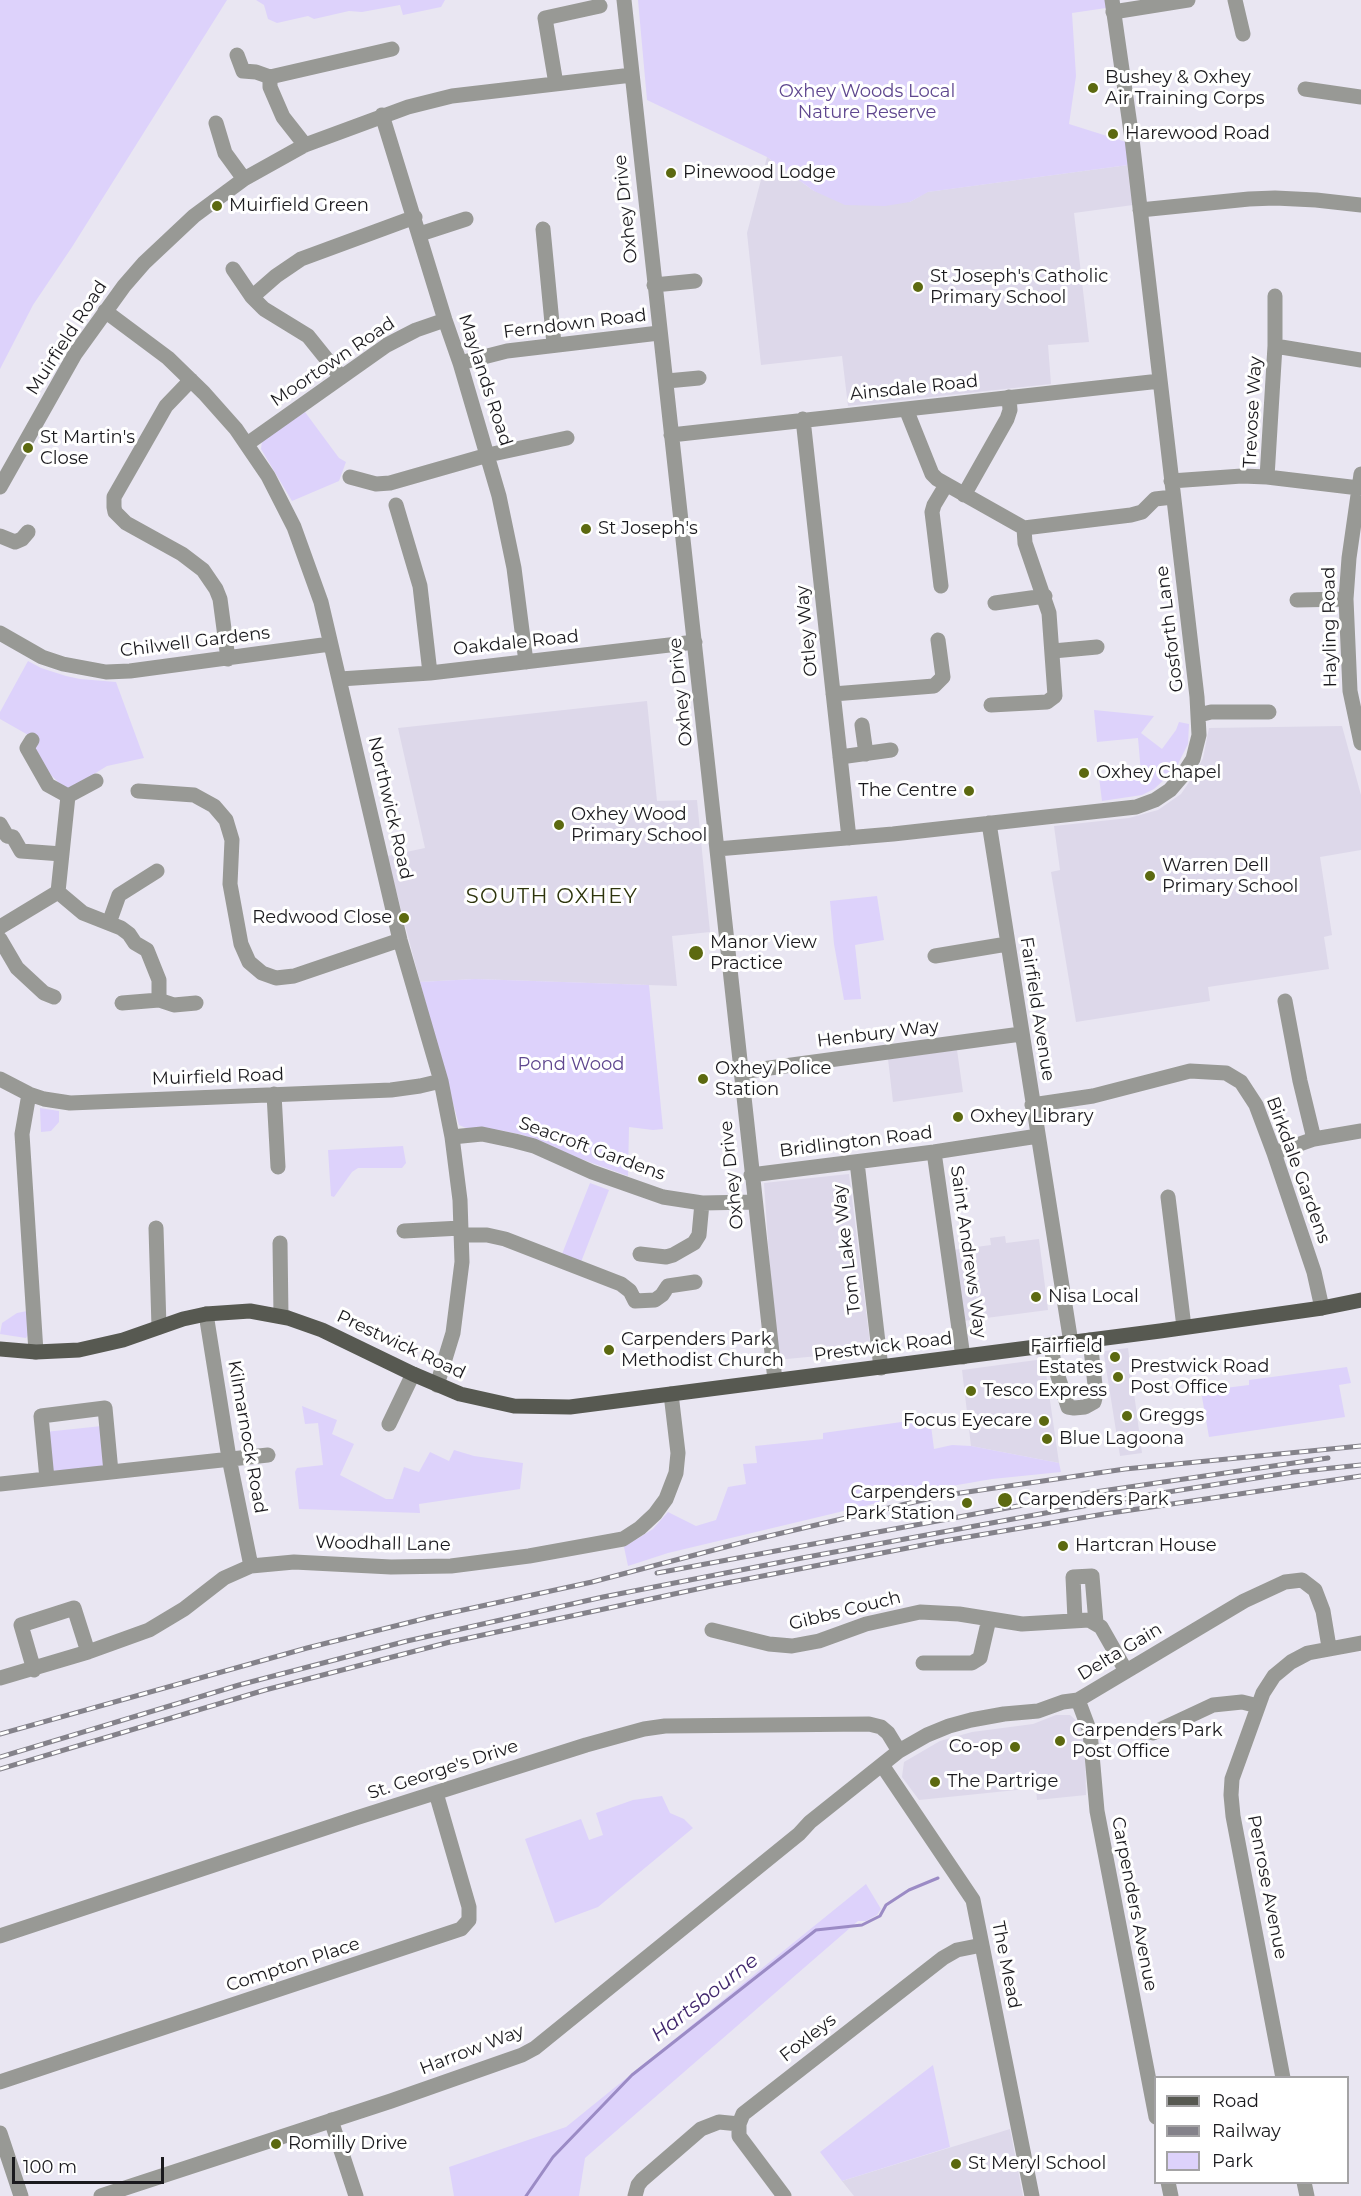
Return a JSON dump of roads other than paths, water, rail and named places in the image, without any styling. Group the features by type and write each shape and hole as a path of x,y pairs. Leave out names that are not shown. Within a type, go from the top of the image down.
{"main road":[{"name":"Prestwick Road","path":"0,1349 64,1352 93,1348 206,1314 250,1311 281,1316 322,1330 437,1385 488,1401 533,1408 570,1407 1071,1343 1322,1308 1361,1300"}],"street":[{"name":"Oxhey Drive","path":"624,0 775,1380"},
{"path":"1112,6 1188,0"},
{"path":"1235,0 1243,34"},
{"path":"556,84 545,18 600,6"},
{"name":"Gosforth Lane","path":"717,849 849,838 1128,808 1155,800 1176,784 1193,759 1199,735 1199,714 1128,107 1112,6"},
{"path":"237,55 243,71 256,72 270,77 392,49"},
{"name":"Muirfield Road","path":"0,487 75,354 105,311 144,263 171,237 194,216 244,179 305,145 382,115 452,96 632,75"},
{"path":"270,77 270,87 283,117 305,145"},
{"path":"1305,89 1361,97"},
{"name":"Maylands Road","path":"382,115 460,363 506,522 526,662"},
{"path":"216,123 225,153 244,179"},
{"path":"1140,210 1275,198 1361,205"},
{"path":"252,297 276,276 301,259 415,218"},
{"path":"420,234 466,219"},
{"path":"543,229 554,344"},
{"path":"233,269 252,297 264,309 308,336 341,377"},
{"path":"654,285 694,281"},
{"path":"1275,296 1275,346"},
{"name":"Northwick Road","path":"105,311 168,358 222,411 247,444 268,476 299,537 318,593 400,940 441,1081 452,1137 460,1200 462,1263 449,1353 437,1385"},
{"name":"Moortown Road","path":"247,444 403,336 445,320"},
{"name":"Ferndown Road","path":"460,363 507,351 660,333"},
{"name":"Trevose Way","path":"1360,481 1267,477 1275,346 1361,360"},
{"path":"667,381 699,378"},
{"path":"191,380 166,406 114,497 114,507 115,512 126,523 182,554 203,570 216,589 220,600 228,659"},
{"name":"Ainsdale Road","path":"671,435 1160,381"},
{"path":"964,495 1007,419 1010,410 1009,398"},
{"path":"906,409 933,474 946,486 1024,528 1131,515 1142,512 1157,499 1173,497"},
{"name":"Otley Way","path":"803,419 849,838"},
{"path":"350,477 375,484 390,483 488,455 567,438"},
{"path":"1171,481 1242,476 1267,477"},
{"name":"Hayling Road","path":"1360,481 1355,559 1346,599 1350,691 1361,743"},
{"path":"941,586 932,512 946,486"},
{"path":"396,505 420,586 430,673"},
{"path":"991,705 1051,701 1054,696 1049,613 1025,543 1024,528"},
{"path":"0,536 15,542 22,539 28,531"},
{"path":"995,603 1045,596"},
{"path":"1297,600 1346,599"},
{"name":"Chilwell Gardens","path":"0,633 42,657 63,664 106,672 228,659 330,644"},
{"path":"833,694 934,686 944,677 938,640"},
{"name":"Oakdale Road","path":"340,679 430,673 695,642"},
{"path":"1053,651 1097,647"},
{"path":"1199,714 1269,712"},
{"path":"862,725 866,754"},
{"path":"32,740 27,748 48,785 68,796"},
{"path":"840,756 891,750"},
{"path":"68,796 96,781"},
{"path":"138,791 194,795 214,806 226,820 232,840 230,884 241,944 249,962 262,973 276,978 294,976 400,940"},
{"path":"58,892 68,796"},
{"name":"Fairfield Avenue","path":"988,823 1071,1343"},
{"path":"0,824 7,836 13,837 21,850 62,854"},
{"path":"109,923 116,901 122,892 157,871"},
{"path":"58,892 83,913 121,928 135,943 147,950 159,980 159,1000"},
{"path":"0,927 58,892"},
{"path":"0,939 17,968 44,993 54,997"},
{"path":"935,956 1007,944"},
{"path":"122,1003 159,1000 174,1005 196,1003"},
{"path":"1285,1001 1314,1139"},
{"name":"Henbury Way","path":"740,1072 1021,1034"},
{"name":"Birkdale Gardens","path":"1032,1105 1094,1096 1190,1071 1226,1073 1241,1082 1256,1105 1274,1153 1314,1272 1322,1308"},
{"name":"Muirfield Road","path":"0,1079 29,1094 70,1103 391,1090 441,1081"},
{"path":"29,1094 22,1134 36,1352"},
{"path":"274,1094 278,1167"},
{"path":"1274,1153 1314,1139 1361,1131"},
{"name":"Seacroft Gardens","path":"452,1137 482,1134 515,1140 648,1192 702,1203 754,1202"},
{"name":"Bridlington Road","path":"751,1175 934,1152 1038,1136"},
{"name":"Saint Andrews Way","path":"934,1152 963,1357"},
{"name":"Tom Lake Way","path":"857,1162 881,1368"},
{"path":"1168,1197 1184,1327"},
{"path":"640,1254 666,1257 694,1243 699,1235 702,1203"},
{"path":"156,1228 159,1327"},
{"path":"404,1231 461,1231 506,1239 621,1284 630,1291 634,1301 655,1300 668,1286 695,1282"},
{"path":"280,1244 281,1316"},
{"name":"Kilmarnock Road","path":"206,1314 229,1458 251,1566"},
{"path":"1051,1345 1054,1364 1068,1407 1085,1407 1094,1402 1096,1394 1090,1340"},
{"path":"389,1424 413,1374"},
{"name":"Woodhall Lane","path":"0,1678 34,1670 149,1630 184,1609 224,1578 251,1566 294,1562 391,1568 451,1566 529,1556 623,1539 655,1514 666,1499 676,1473 678,1453 671,1394"},
{"path":"47,1479 41,1416 105,1408 111,1472"},
{"path":"0,1484 268,1455"},
{"path":"1075,1620 1073,1578 1092,1576 1096,1623 1101,1627 1126,1671"},
{"name":"Delta Gain","path":"882,1765 899,1751 949,1726 988,1716 1038,1711 1063,1702 1078,1700 1251,1597 1293,1580 1306,1582 1315,1590 1323,1611 1329,1647"},
{"path":"34,1670 21,1625 74,1608 88,1652"},
{"name":"Gibbs Couch","path":"712,1630 769,1644 792,1646 819,1641 866,1624 920,1612 951,1613 1009,1623 1037,1624 1089,1620 1096,1623"},
{"path":"923,1663 972,1663 980,1658 989,1619"},
{"name":"Penrose Avenue","path":"1283,2076 1231,1805 1232,1779 1258,1706 1271,1680 1291,1662 1308,1653 1329,1647 1361,1643"},
{"name":"Carpenders Avenue","path":"1078,1700 1090,1732 1097,1811 1154,2112"},
{"path":"1152,1733 1214,1705 1242,1702 1258,1706"},
{"name":"St. George's Drive","path":"0,1936 436,1793 644,1729 665,1726 869,1724 881,1727 888,1733 899,1751"},
{"name":"The Mead","path":"882,1765 969,1892 976,1909 1032,2196"},
{"name":"Harrow Way","path":"101,2196 512,2059 535,2048 882,1765"},
{"name":"Compton Place","path":"0,2082 461,1929 469,1920 469,1907 436,1793"},
{"name":"Foxleys","path":"739,2124 746,2111 942,1958 957,1950 982,1945"},
{"path":"331,2120 356,2196"},
{"path":"635,2196 642,2180 701,2129 719,2122 739,2124 738,2133 742,2141 784,2196"},
{"path":"0,2133 21,2196"}],"waterway":[{"name":"Hartsbourne","path":"526,2196 553,2157 632,2075 816,1930 862,1925 880,1916 886,1905 909,1890 938,1878"}],"railway":[{"path":"0,1734 307,1648 431,1617 592,1582 752,1540 940,1496 1125,1469 1361,1446"},
{"path":"657,1573 1088,1493 1328,1458"},
{"path":"0,1757 239,1685 407,1641 603,1597 1105,1502 1294,1472 1361,1465"},
{"path":"0,1769 265,1690 450,1642 716,1585 944,1541 1104,1514 1361,1476"}],"place":[{"name":"Bushey & Oxhey Air Training Corps","path":"1093,88"},
{"name":"Harewood Road","path":"1113,134"},
{"name":"Pinewood Lodge","path":"671,173"},
{"name":"Muirfield Green","path":"217,206"},
{"name":"St Joseph's Catholic Primary School","path":"918,287"},
{"name":"St Martin's Close","path":"28,448"},
{"name":"St Joseph's","path":"586,529"},
{"name":"Oxhey Chapel","path":"1084,773"},
{"name":"The Centre","path":"969,791"},
{"name":"Oxhey Wood Primary School","path":"559,825"},
{"name":"Warren Dell Primary School","path":"1150,876"},
{"name":"Redwood Close","path":"404,918"},
{"name":"Manor View Practice","path":"696,953"},
{"name":"Oxhey Police Station","path":"703,1079"},
{"name":"Oxhey Library","path":"958,1117"},
{"name":"Nisa Local","path":"1036,1297"},
{"name":"Carpenders Park Methodist Church","path":"609,1350"},
{"name":"Fairfield Estates","path":"1115,1357"},
{"name":"Prestwick Road Post Office","path":"1118,1377"},
{"name":"Tesco Express","path":"971,1391"},
{"name":"Greggs","path":"1127,1416"},
{"name":"Focus Eyecare","path":"1044,1421"},
{"name":"Blue Lagoona","path":"1047,1439"},
{"name":"Carpenders Park","path":"1005,1500"},
{"name":"Carpenders Park Station","path":"967,1503"},
{"name":"Hartcran House","path":"1063,1546"},
{"name":"Carpenders Park Post Office","path":"1060,1741"},
{"name":"Co-op","path":"1015,1747"},
{"name":"The Partrige","path":"935,1782"},
{"name":"Romilly Drive","path":"276,2144"},
{"name":"St Meryl School","path":"956,2164"}],"district":[{"name":"SOUTH OXHEY","path":"552,897"}],"park label":[{"name":"Oxhey Woods Local Nature Reserve","path":"867,102"},
{"name":"Pond Wood","path":"571,1065"}]}
